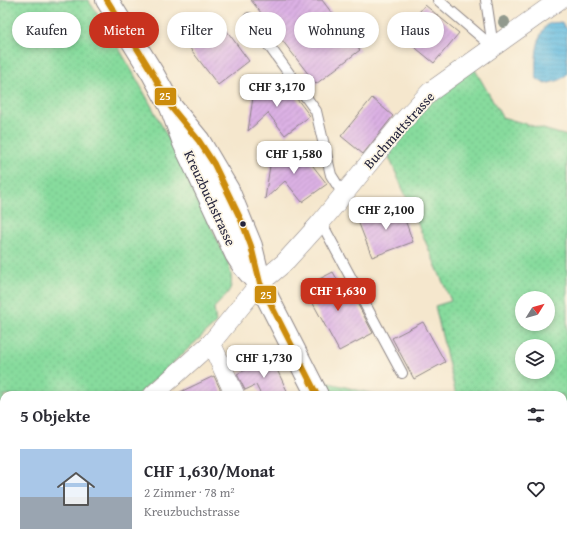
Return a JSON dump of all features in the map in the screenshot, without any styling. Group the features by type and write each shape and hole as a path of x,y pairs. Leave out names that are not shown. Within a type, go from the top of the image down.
{"street":[{"name":"Kreuzbuchstrasse","path":"107,0 153,74 171,107 184,142 236,254 243,265 260,283 315,391"},
{"name":"Buchmattstrasse","path":"157,391 211,343 260,283 284,263 321,222 342,194 404,120 430,92 559,0"},
{"path":"211,343 233,391"}],"lane":[{"path":"438,0 493,46"},
{"path":"486,0 493,46"},
{"path":"271,48 316,111 331,175 342,194"},
{"path":"321,222 402,373"}],"green space":[{"path":"0,0 88,0 96,12 89,12 89,48 118,48 164,130 229,265 231,285 230,289 214,308 216,323 142,391 0,391"},
{"path":"474,68 502,117 567,136 567,391 455,391 435,306 451,301 386,150 410,120"},
{"path":"326,382 361,391 330,391"}],"water":[{"path":"561,22 567,29 567,74 560,80 545,84 537,79 536,73 536,58 539,41 541,34 549,24"}],"building":[{"path":"251,0 322,0 331,12 294,12 294,48 358,48 360,50 316,84 286,45 286,12 260,12"},
{"path":"425,5 434,12 419,12"},
{"path":"444,21 459,33 434,63 416,48 444,48"},
{"path":"227,31 235,42 235,48 239,48 249,61 218,85 190,48 227,48"},
{"path":"255,84 293,90 298,97 297,99 310,116 285,135 268,113 248,131"},
{"path":"372,98 393,116 363,154 341,136"},
{"path":"272,152 306,157 327,184 302,202 285,181 265,199"},
{"path":"400,206 413,242 372,257 358,221"},
{"path":"333,272 351,304 356,301 373,333 339,351 304,287"},
{"path":"423,322 445,362 414,379 392,338"},
{"path":"271,357 287,391 259,391 256,385 245,390 237,374"},
{"path":"214,376 221,391 182,391"}],"transit line":[{"name":"25","path":"107,0 153,74 171,107 199,141 214,164 242,222 251,246 260,283 315,391"}]}
